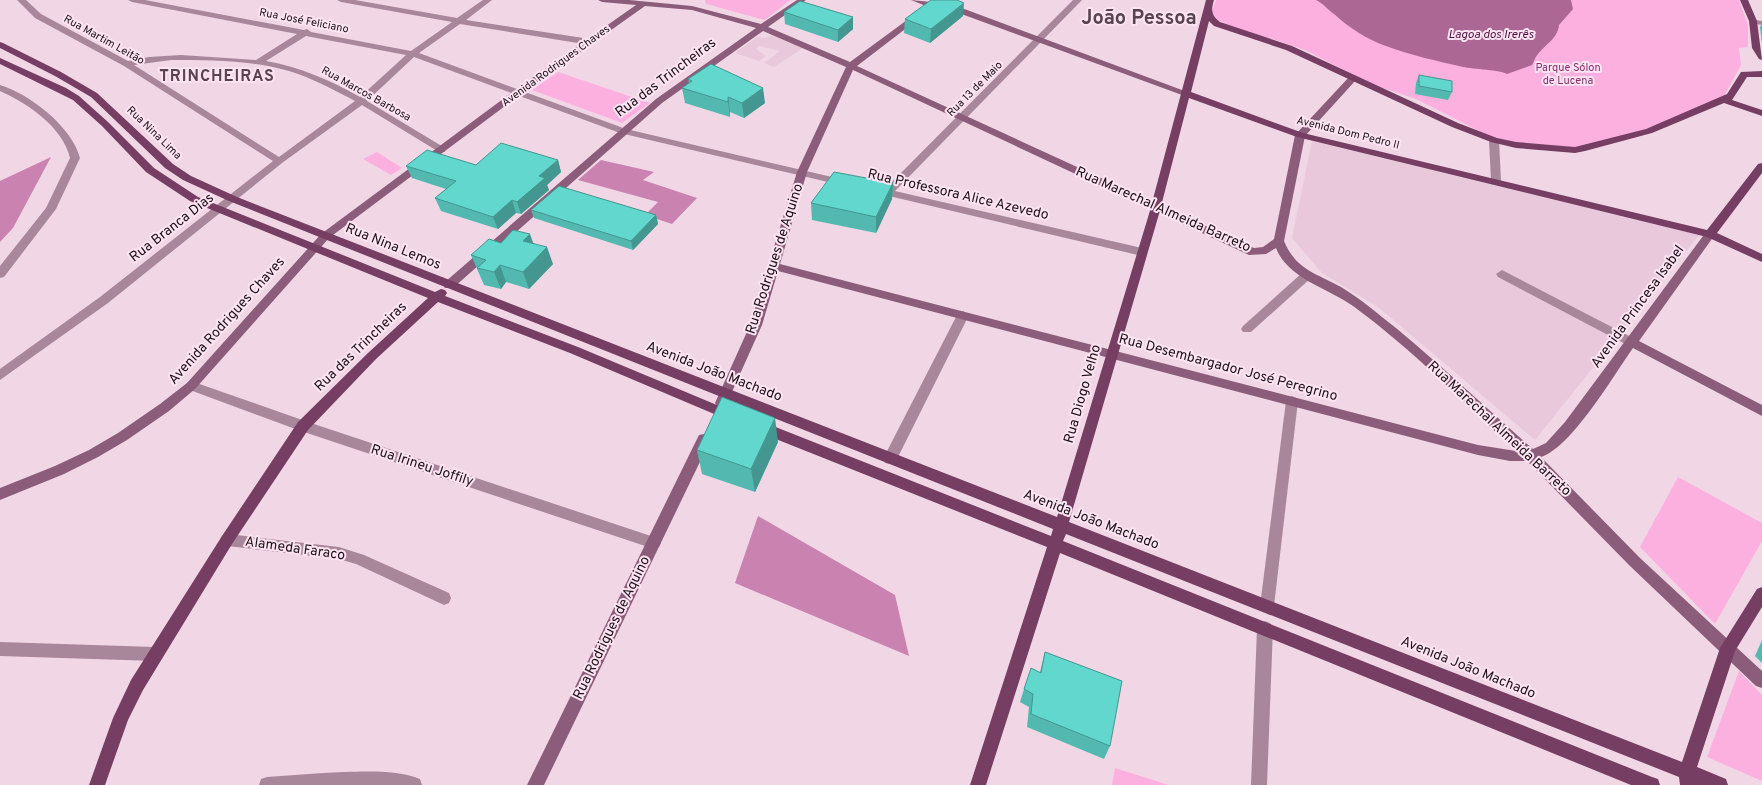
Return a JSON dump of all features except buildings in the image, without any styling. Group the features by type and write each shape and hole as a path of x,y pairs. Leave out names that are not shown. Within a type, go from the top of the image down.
{"main road":[{"path":"1744,0 1758,22 1756,48 1762,57"},
{"path":"1208,5 1210,18 1217,24 1289,48 1455,125 1494,140 1537,147 1575,150 1649,131 1686,118 1728,98 1744,74 1762,74"},
{"name":"Rua Diogo Velho","path":"978,785 1061,526 1111,353 1156,208 1208,5"},
{"name":"Rua Nina Lima","path":"0,45 58,74 94,95 168,166 187,178 233,200 325,236"},
{"path":"0,61 63,90 76,98 105,124 150,170 194,199 219,210 574,350 718,410 1266,628 1652,785"},
{"name":"Avenida Dom Pedro II","path":"1185,93 1300,135 1710,234 1762,258"},
{"path":"1728,98 1762,107"},
{"path":"1728,98 1762,113"},
{"name":"Avenida Princesa Isabel","path":"1710,234 1762,166"},
{"name":"Rua Nina Lemos","path":"325,236 449,285"},
{"name":"Rua das Trincheiras","path":"97,785 121,718 137,685 227,540 303,426 372,356 449,285"},
{"name":"Avenida João Machado","path":"449,285 1267,606 1687,778 1720,785"},
{"path":"1687,778 1728,648 1762,594"}],"street":[{"name":"Rua Martim Leitão","path":"21,0 38,16 128,64 279,161"},
{"name":"Rua José Feliciano","path":"132,0 307,32 413,54 518,92"},
{"path":"341,0 458,22 590,42"},
{"name":"Rua Branca Dias","path":"0,375 104,300 233,200 279,161 360,102 413,54 488,0"},
{"name":"Rua Marechal Almeida Barreto","path":"604,0 642,4 692,4 762,27 851,66 1253,252 1266,250 1279,241 1284,254 1295,268 1337,290 1358,304 1394,333 1530,455 1635,562 1762,681"},
{"name":"Rua das Trincheiras","path":"449,285 659,101 802,0"},
{"name":"Avenida Dom Pedro II","path":"915,0 936,2 1185,93"},
{"name":"Rua 13 de Maio","path":"887,193 1078,0"},
{"name":"Rua Rodrigues de Aquino","path":"536,785 718,410 756,325 802,172 851,66 936,2"},
{"name":"Avenida Rodrigues Chaves","path":"0,494 77,462 122,438 190,386 325,236 518,92 642,4"},
{"path":"258,62 307,32"},
{"name":"Rua Marcos Barbosa","path":"128,64 169,57 258,62 294,70 311,76 360,102 442,150"},
{"path":"1279,241 1300,135 1352,78"},
{"path":"0,88 30,103 43,115 68,140 74,150 75,158 51,209 0,274"},
{"name":"Rua Professora Alice Azevedo","path":"518,92 623,131 1142,252"},
{"path":"1494,140 1496,181"},
{"name":"Avenida Princesa Isabel","path":"1530,455 1544,451 1569,427 1631,342 1675,286 1710,234"},
{"name":"Rua Desembargador José Peregrino","path":"774,266 1478,450 1514,456 1530,455"},
{"path":"1502,274 1762,411"},
{"path":"1247,329 1307,275"},
{"path":"890,458 963,315"},
{"name":"Rua Irineu Joffily","path":"190,386 303,426 654,543"},
{"path":"1267,606 1292,401"},
{"name":"Alameda Faraco","path":"227,540 339,553 359,559 444,598"},
{"path":"1259,785 1266,628"},
{"path":"0,649 155,654"},
{"path":"267,785 337,779 386,781 414,785"}],"shaded area":[{"path":"772,35 803,48 774,67 764,63 780,51 760,46 756,49 766,56 759,61 735,53 757,37 765,38"},
{"path":"1312,141 1699,235 1535,440 1378,307 1322,273 1292,238"},
{"path":"51,157 13,228 0,242 0,181"},
{"path":"601,160 654,172 643,180 697,198 672,224 645,215 658,202 578,180"},
{"path":"758,516 895,595 909,656 735,583"}],"green space":[{"path":"705,0 790,0 765,20 706,4"},
{"name":"Parque Sólon de Lucena","path":"1216,0 1739,0 1748,25 1748,47 1739,48 1741,65 1723,98 1701,109 1630,135 1572,149 1513,142 1487,135 1416,99 1371,84 1305,50 1238,30 1218,20 1212,12"},
{"path":"558,72 650,103 622,123 532,90"},
{"path":"377,152 402,168 391,175 363,159"},
{"path":"1678,477 1762,523 1762,541 1715,624 1640,547"},
{"path":"1739,671 1762,695 1762,781 1707,757"},
{"path":"1115,768 1169,785 1112,785"}],"water":[{"name":"Lagoa dos Irerês","path":"1316,0 1571,0 1573,9 1559,25 1554,37 1537,55 1532,65 1507,74 1463,67 1404,52 1379,43 1365,37"}],"district":[{"name":"João Pessoa","path":"1139,19"},
{"name":"TRINCHEIRAS","path":"217,77"}]}
